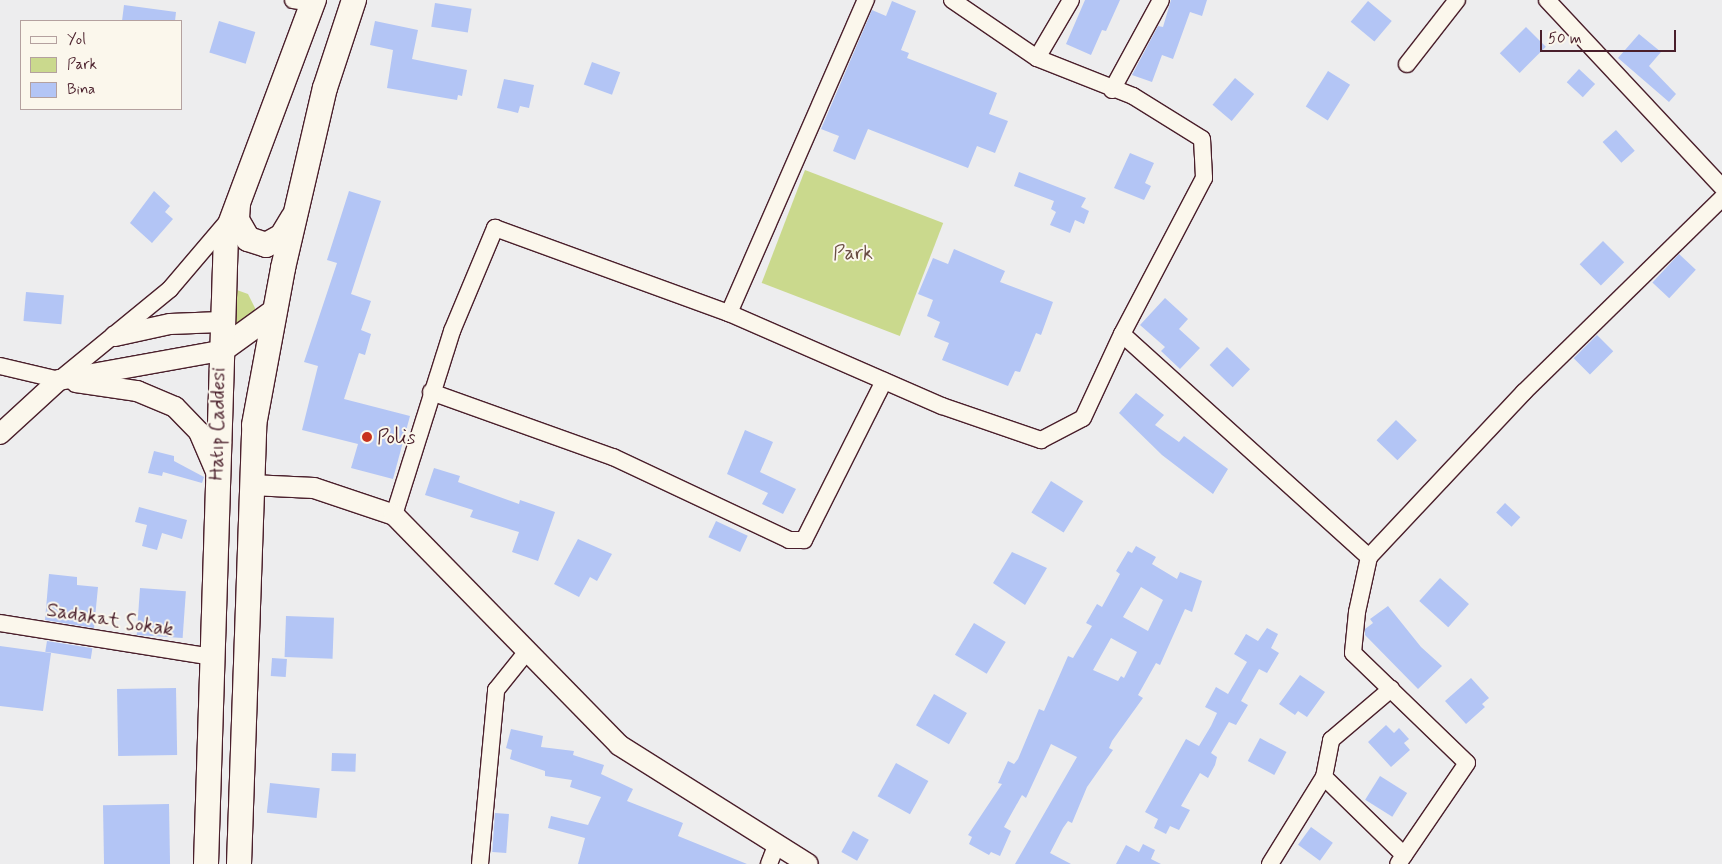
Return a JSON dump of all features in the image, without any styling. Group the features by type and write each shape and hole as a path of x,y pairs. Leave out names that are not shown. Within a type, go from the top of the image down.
{"main road":[{"name":"Hatıp Caddesi","path":"239,864 254,424 274,312 325,88 354,0"},
{"name":"Hatıp Caddesi","path":"206,864 220,351 226,235 307,1"},
{"path":"235,206 237,220 248,240 266,245 282,236 296,214"},
{"path":"220,351 274,312"}],"street":[{"path":"729,313 866,0"},
{"path":"394,515 431,392 495,228 729,313 942,406 1041,440 1083,418 1122,334 1204,178 1202,139 1133,96 1112,90 1037,58 952,0"},
{"path":"1037,58 1071,0"},
{"path":"1112,90 1161,0"},
{"path":"1407,64 1457,0"},
{"path":"1547,0 1722,187"},
{"path":"1324,777 1401,859 1468,764 1353,653 1357,612 1369,557 1524,392 1722,198"},
{"path":"0,434 59,380 170,289 235,206"},
{"path":"115,336 170,324 221,322"},
{"path":"1122,334 1369,557"},
{"path":"59,380 220,351"},
{"path":"0,366 59,380 137,391 175,407 199,432 217,474"},
{"path":"431,392 613,457 789,540 804,540 884,381"},
{"path":"251,484 314,488 394,515 619,745 776,846 808,864"},
{"name":"Sadakat Sokak","path":"0,623 213,657"},
{"path":"480,864 496,690 528,650"},
{"path":"1270,864 1324,777 1331,740 1391,689"},
{"path":"769,864 776,846"}],"green space":[{"name":"Park","path":"805,170 943,223 900,336 762,283"},
{"path":"234,289 248,294 255,308 255,315 242,333 211,319 214,298"}],"building":[{"path":"1085,0 1120,0 1106,31 1102,30 1091,55 1066,44"},
{"path":"1171,0 1207,0 1202,16 1190,12 1173,59 1162,55 1152,82 1132,75 1158,26 1163,27"},
{"path":"892,1 916,11 901,50 909,53 907,58 997,93 989,114 1008,121 995,153 977,146 968,168 868,129 855,160 833,151 839,136 821,129 872,10 886,16"},
{"path":"1368,1 1392,21 1374,42 1351,22"},
{"path":"435,3 472,9 468,32 431,27"},
{"path":"124,5 176,12 175,20 122,20"},
{"path":"219,21 255,32 246,64 209,53"},
{"path":"375,21 418,30 412,59 467,70 462,96 458,95 457,100 387,88 393,50 370,45"},
{"path":"1526,27 1546,47 1520,73 1500,53"},
{"path":"1639,34 1661,52 1649,66 1676,94 1669,102 1618,58"},
{"path":"592,62 620,72 612,95 584,85"},
{"path":"1579,69 1595,84 1583,97 1567,82"},
{"path":"1328,71 1350,85 1328,120 1306,107"},
{"path":"1235,78 1254,94 1232,121 1213,105"},
{"path":"504,79 534,85 529,108 520,106 518,113 497,108"},
{"path":"1616,130 1635,151 1621,163 1603,142"},
{"path":"1130,153 1154,163 1145,183 1151,186 1144,200 1114,188"},
{"path":"1019,172 1086,198 1081,207 1089,211 1084,224 1075,220 1070,233 1050,225 1056,212 1051,209 1054,201 1014,186"},
{"path":"154,191 170,206 165,212 173,219 152,243 130,223"},
{"path":"349,191 381,201 351,294 371,301 361,330 371,334 365,355 359,353 344,399 410,416 393,479 351,468 358,444 302,430 318,366 304,362 337,263 327,260"},
{"path":"1603,241 1624,262 1601,286 1580,264"},
{"path":"954,249 1005,271 1000,282 1053,302 1041,335 1036,333 1020,372 1015,371 1008,386 942,360 949,343 934,337 940,322 927,316 933,300 918,294 933,258 948,264"},
{"path":"1679,254 1696,270 1669,298 1652,283"},
{"path":"26,292 64,295 61,324 23,321"},
{"path":"1165,298 1188,319 1179,329 1200,348 1180,369 1161,351 1165,347 1140,325"},
{"path":"1597,335 1613,351 1590,375 1574,358"},
{"path":"1227,347 1250,369 1233,387 1210,365"},
{"path":"1136,393 1164,415 1155,425 1179,442 1184,436 1228,469 1213,494 1162,455 1119,413"},
{"path":"1396,420 1417,440 1397,460 1377,440"},
{"path":"745,430 773,442 760,472 796,489 783,514 762,504 768,493 727,474"},
{"path":"154,451 174,456 174,461 204,477 202,483 163,472 162,476 148,473"},
{"path":"434,468 460,476 458,482 519,504 520,500 555,512 538,561 512,552 519,532 470,517 473,510 425,495"},
{"path":"1051,481 1083,501 1064,533 1031,512"},
{"path":"1505,503 1520,517 1511,527 1496,513"},
{"path":"139,507 187,520 182,539 162,533 157,550 142,546 147,525 135,522"},
{"path":"716,521 748,536 740,552 708,537"},
{"path":"578,539 612,554 597,581 590,577 579,597 554,584"},
{"path":"1136,546 1156,557 1152,564 1177,579 1180,572 1202,581 1192,612 1185,609 1160,665 1156,663 1138,695 1143,698 1112,741 1109,748 1113,750 1087,787 1072,823 1068,821 1050,853 1071,864 1015,864 1077,757 1051,744 1026,798 1022,795 1004,827 1011,831 1000,856 991,852 989,855 969,844 972,837 968,835 1002,784 998,783 1008,761 1014,764 1018,759 1039,709 1044,711 1068,656 1073,658 1092,626 1086,623 1097,604 1102,607 1120,574 1116,571 1128,551 1132,553","holes":["1141,587 1163,600 1148,631 1123,617","1111,638 1137,652 1124,678 1121,676 1118,681 1093,670"]},
{"path":"1012,552 1047,568 1025,605 993,583"},
{"path":"49,574 77,577 77,585 98,587 94,628 45,620"},
{"path":"1440,578 1469,604 1448,627 1419,601"},
{"path":"140,588 186,591 183,638 137,635"},
{"path":"1388,606 1421,647 1442,666 1418,689 1365,635 1365,629 1373,623 1370,619"},
{"path":"286,616 334,618 333,659 285,657"},
{"path":"974,623 1006,642 987,674 955,655"},
{"path":"1267,628 1278,634 1271,648 1279,653 1267,673 1259,669 1241,701 1248,705 1236,725 1229,722 1211,753 1217,757 1208,778 1200,773 1181,806 1190,810 1179,830 1170,826 1166,834 1154,828 1158,819 1145,812 1186,739 1199,746 1211,726 1217,713 1205,707 1216,687 1228,694 1247,662 1234,654 1246,634 1258,641"},
{"path":"47,641 92,648 91,659 45,652"},
{"path":"0,646 51,653 43,711 0,706"},
{"path":"272,658 287,659 286,677 271,676"},
{"path":"1300,675 1325,692 1307,717 1298,711 1295,715 1279,704"},
{"path":"1471,678 1489,698 1482,704 1485,707 1466,724 1445,701"},
{"path":"176,688 177,755 118,756 117,689"},
{"path":"934,694 967,713 949,744 916,725"},
{"path":"1386,725 1394,733 1399,728 1409,739 1404,743 1410,750 1391,767 1368,742"},
{"path":"511,729 543,736 541,747 574,751 573,755 604,765 601,774 633,789 627,801 683,823 678,836 747,864 578,864 585,838 548,828 551,816 588,825 601,797 570,787 572,780 545,776 545,771 510,759 512,750 506,748"},
{"path":"1260,738 1286,752 1274,775 1248,761"},
{"path":"332,753 356,754 355,772 331,771"},
{"path":"896,763 928,781 910,814 878,796"},
{"path":"1380,776 1407,793 1392,817 1365,800"},
{"path":"270,783 320,788 317,818 267,813"},
{"path":"169,804 170,864 104,864 103,805"},
{"path":"495,813 509,814 506,853 492,852"},
{"path":"1311,827 1333,843 1320,861 1298,845"},
{"path":"853,831 869,840 857,861 841,852"},
{"path":"1143,844 1155,850 1151,859 1161,864 1116,864 1126,845 1139,852"}],"place":[{"name":"Polis","path":"367,437"}]}
